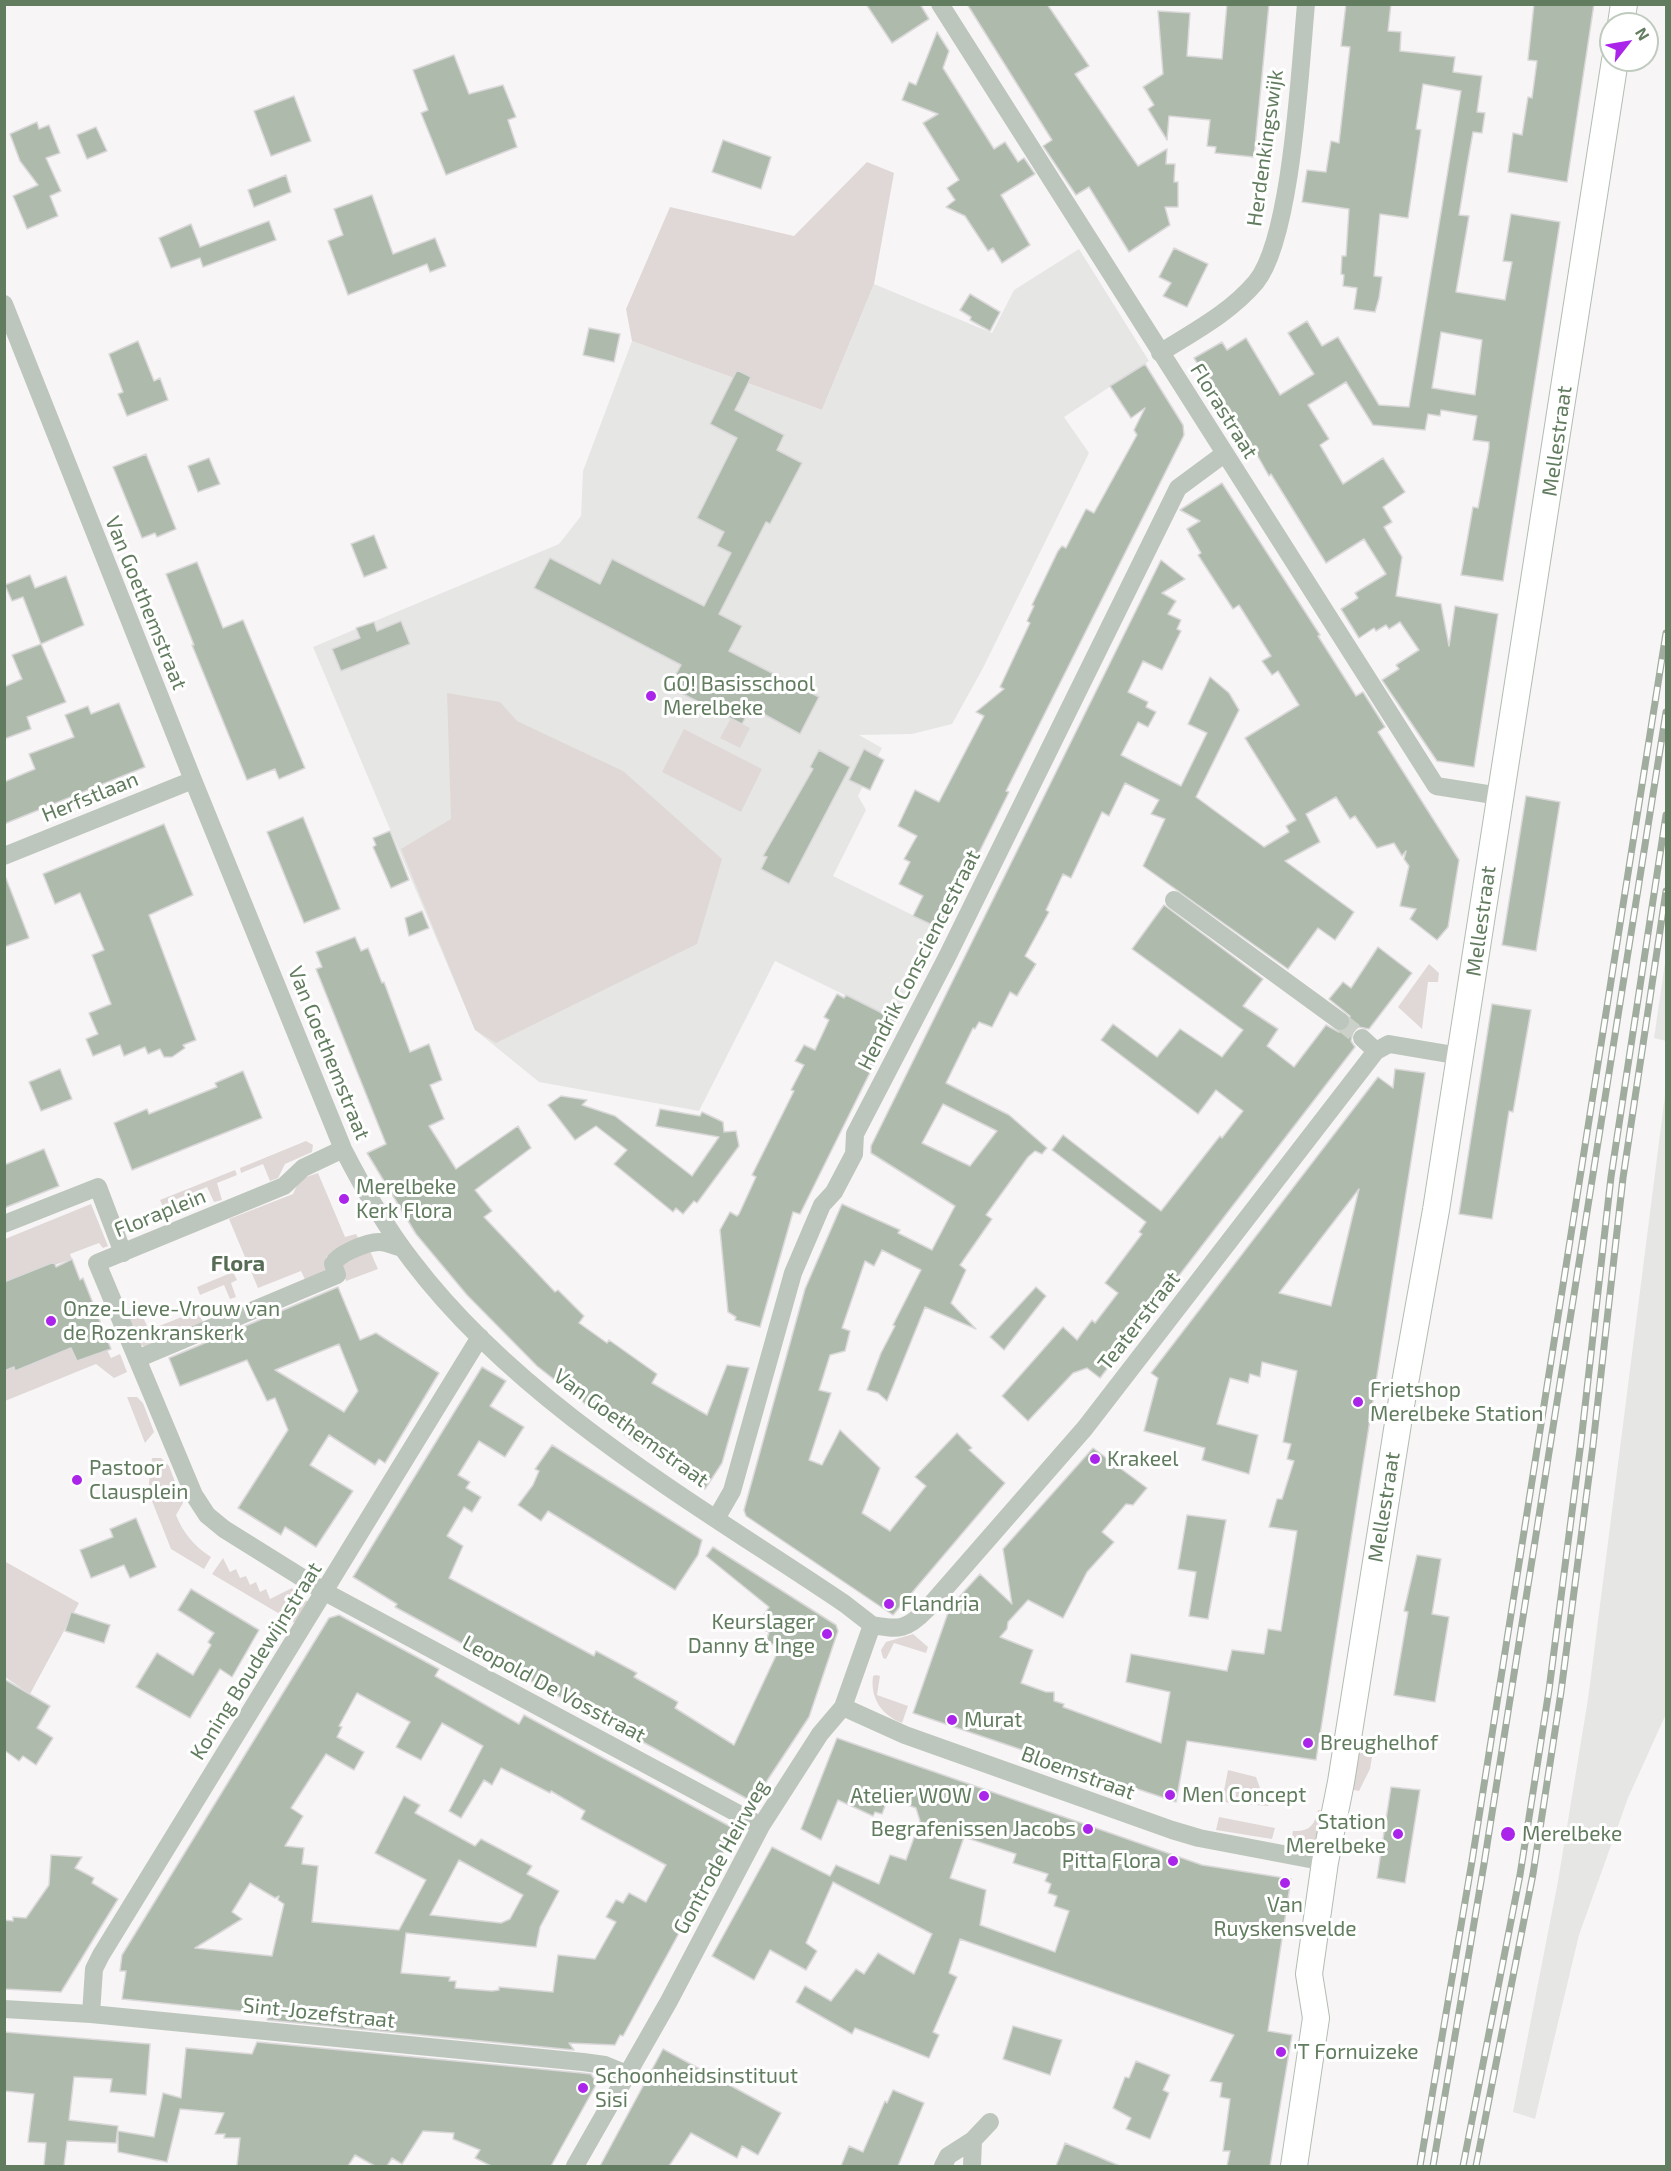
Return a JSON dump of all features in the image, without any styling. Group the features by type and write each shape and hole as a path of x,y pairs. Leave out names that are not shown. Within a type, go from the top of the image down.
{"street":[{"name":"Florastraat","path":"940,4 1436,786 1500,796"},
{"name":"Herdenkingswijk","path":"1160,353 1234,305 1257,281 1272,252 1284,193 1306,4"},
{"name":"Mellestraat","path":"1294,2166 1316,2018 1309,1974 1325,1862 1341,1782 1460,1056 1613,72"},
{"name":"Van Goethemstraat","path":"4,304 193,780 343,1149 368,1196 402,1248 445,1300 480,1337 574,1420 872,1625"},
{"name":"Hendrik Consciencestraat","path":"717,1517 732,1491 793,1273 822,1205 834,1192 854,1154 855,1134 946,959 1178,488 1224,454"},
{"name":"Herfstlaan","path":"4,856 193,780"},
{"path":"1174,900 1340,1021"},
{"path":"1362,1038 1376,1051 1389,1044 1460,1056"},
{"name":"Teaterstraat","path":"872,1625 896,1629 913,1623 927,1610 1085,1428 1376,1051"},
{"name":"Floraplein","path":"140,1366 97,1263 285,1186 303,1167 343,1149"},
{"path":"4,1224 98,1187 123,1252"},
{"path":"325,1592 224,1530 207,1515 194,1495 140,1366 337,1275 333,1264 336,1259 366,1245 379,1242 402,1248"},
{"name":"Koning Boudewijnstraat","path":"91,2014 94,1969 101,1955 480,1337"},
{"name":"Leopold De Vosstraat","path":"325,1592 761,1826"},
{"name":"Gontrode Heirweg","path":"575,2166 669,2001 761,1826 820,1734 843,1707 872,1625"},
{"name":"Bloemstraat","path":"843,1707 905,1735 1199,1838 1325,1862"},
{"name":"Sint-Jozefstraat","path":"4,2009 91,2014 583,2062 605,2065 627,2074"},
{"path":"943,2166 948,2156 973,2140 990,2122"},
{"path":"972,2166 973,2140"}],"shaded area":[{"path":"867,162 894,173 874,284 822,410 632,341 626,309 670,207 794,236"},
{"name":"GO! Basisschool Merelbeke","path":"1079,249 1149,361 1064,417 1089,453 983,668 952,724 912,734 859,735 882,748 858,796 866,810 833,876 941,929 896,1020 775,961 699,1111 539,1082 475,1030 313,647 559,544 581,516 583,471 632,341 822,410 874,284 992,333 1014,290"},
{"path":"447,693 500,702 517,721 623,771 722,859 697,944 496,1043 475,1030 401,849 451,819"},
{"path":"731,718 750,728 740,748 720,738"},
{"path":"684,729 762,769 741,812 662,772"},
{"path":"1666,956 1666,1041 1654,1038"},
{"path":"1429,964 1439,973 1438,982 1428,982 1422,1029 1398,1007"},
{"path":"1666,1087 1666,1714 1628,1798 1579,1935 1535,2119 1513,2112 1558,1881 1588,1699"},
{"path":"306,1141 313,1145 312,1152 285,1164 278,1178 270,1181 263,1164 241,1173 240,1168"},
{"path":"235,1170 237,1175 217,1183 222,1200 214,1202 207,1187 169,1202 174,1218 168,1219 160,1200"},
{"path":"318,1173 345,1237 356,1234 360,1241 326,1257 333,1273 307,1284 301,1271 258,1288 229,1219 293,1194 300,1179"},
{"path":"91,1204 108,1246 103,1248 99,1243 70,1254 72,1259 5,1282 5,1239"},
{"path":"370,1251 378,1269 346,1281 340,1266"},
{"path":"233,1272 237,1280 231,1283 236,1297 230,1299 224,1285 200,1295 197,1287"},
{"path":"197,1311 203,1322 183,1330 179,1327 155,1337 153,1341 159,1353 141,1345 130,1319 131,1316 141,1313 149,1330"},
{"path":"69,1345 77,1361 107,1350 111,1358 120,1354 127,1372 114,1378 96,1364 5,1401 5,1371 14,1367 15,1370 56,1354"},
{"path":"127,1397 137,1397 143,1403 154,1432 145,1443"},
{"path":"152,1458 161,1458 169,1466 183,1503 176,1515 179,1522 190,1539 211,1557 204,1569 171,1549 148,1491"},
{"path":"223,1558 230,1572 236,1569 240,1578 246,1576 250,1585 256,1582 260,1592 266,1589 270,1599 292,1588 308,1602 300,1626 212,1574"},
{"path":"4,1561 79,1603 30,1694 5,1677"},
{"path":"913,1634 928,1647 926,1653 894,1643 886,1659 883,1658 881,1650 886,1642"},
{"path":"873,1676 880,1676 877,1695 908,1706 902,1723 889,1716 879,1705 873,1692"},
{"path":"1356,1748 1373,1751 1370,1769 1359,1791 1349,1789"},
{"path":"1228,1770 1256,1777 1260,1788 1271,1794 1272,1801 1268,1806 1235,1803 1237,1784 1233,1804 1222,1801"},
{"path":"1318,1810 1326,1811 1318,1841 1304,1845 1291,1842 1293,1831 1307,1829 1315,1820"},
{"path":"1219,1817 1275,1828 1272,1839 1216,1830"}],"building":[{"path":"866,4 920,4 929,19 892,43"},
{"path":"967,4 1047,4 1089,66 1075,74 1138,166 1167,149 1166,164 1175,164 1174,182 1178,182 1178,207 1165,207 1170,225 1129,252 1089,187 1076,195 1043,146 1052,140"},
{"path":"1227,4 1269,4 1254,157 1215,153 1216,147 1207,146 1210,120 1169,116 1167,140 1148,109 1154,105 1143,87 1163,74 1158,11 1190,13 1187,56 1222,59"},
{"path":"1346,4 1391,4 1388,31 1401,32 1400,51 1455,57 1453,72 1482,76 1477,112 1485,113 1482,133 1473,132 1459,215 1469,216 1456,292 1505,300 1512,262 1503,261 1511,214 1560,222 1503,581 1461,575 1473,507 1478,508 1489,448 1489,442 1473,440 1477,416 1441,410 1440,416 1428,414 1425,430 1373,425 1346,382 1308,405 1329,439 1320,445 1343,484 1383,458 1405,492 1383,507 1392,522 1384,527 1402,557 1396,596 1441,604 1449,646 1455,606 1498,614 1474,767 1437,761 1382,680 1399,669 1396,665 1419,650 1400,622 1389,629 1386,625 1376,631 1374,628 1359,638 1341,609 1358,598 1355,593 1386,574 1364,539 1326,563 1271,474 1269,476 1239,423 1235,425 1194,358 1222,342 1227,350 1246,338 1280,395 1314,374 1288,333 1307,321 1322,346 1338,337 1379,405 1409,407 1461,91 1423,84 1416,129 1421,130 1408,218 1380,214 1374,276 1382,277 1379,298 1375,312 1354,309 1357,288 1343,286 1344,275 1341,274 1342,256 1346,256 1349,209 1302,202 1307,170 1326,172 1331,141 1339,143 1350,47 1341,46","holes":["1441,332 1482,340 1475,395 1432,388"]},
{"path":"1534,4 1594,4 1567,182 1508,172 1513,133 1522,135 1528,97 1532,98 1537,61 1528,60"},
{"path":"937,32 949,51 943,68 994,149 1005,142 1018,162 1024,158 1035,174 1001,195 1030,245 1002,263 993,248 988,251 965,216 946,207 955,200 947,188 959,180 923,123 938,114 902,100 909,82 916,85"},
{"path":"454,55 469,94 503,85 516,117 508,120 517,147 446,175 421,113 428,110 413,70"},
{"path":"294,96 311,141 271,156 254,111"},
{"path":"37,122 39,129 49,125 60,153 46,158 61,191 50,196 58,216 27,229 13,196 38,185 20,161 10,134"},
{"path":"96,127 107,151 87,159 77,135"},
{"path":"723,140 771,157 761,189 712,172"},
{"path":"286,175 291,192 254,207 248,190"},
{"path":"372,195 393,254 435,238 446,266 430,272 427,264 348,295 328,241 343,235 334,209"},
{"path":"269,221 276,240 203,267 200,258 171,268 159,238 191,224 200,247"},
{"path":"1174,248 1208,264 1187,307 1163,296 1171,283 1159,277"},
{"path":"970,294 1000,312 990,331 970,320 971,317 960,310"},
{"path":"589,328 620,334 614,362 583,355"},
{"path":"138,341 154,381 160,378 168,400 127,416 118,394 123,392 109,354"},
{"path":"1145,364 1183,425 1184,435 1006,791 1009,792 941,929 913,916 923,896 899,884 910,862 904,859 917,836 898,826 915,790 939,802 984,716 976,712 1004,689 1000,687 1030,623 1027,621 1034,606 1032,605 1058,551 1062,546 1066,548 1086,509 1094,513 1137,435 1134,430 1145,408 1131,418 1110,386"},
{"path":"737,370 751,377 735,410 784,435 777,450 802,463 770,524 766,522 719,614 742,626 729,651 819,697 800,734 751,707 742,724 669,687 681,665 534,588 550,558 600,584 612,559 704,606 731,553 717,546 724,532 697,518 737,438 710,424"},
{"path":"146,454 176,529 157,537 155,533 142,538 113,467"},
{"path":"209,458 220,484 198,492 188,466"},
{"path":"1222,483 1320,635 1318,636 1356,696 1363,692 1385,727 1378,732 1459,860 1448,927 1437,940 1410,919 1416,909 1400,906 1409,866 1404,859 1406,851 1402,856 1394,843 1377,848 1355,816 1350,819 1336,797 1306,814 1320,842 1285,861 1354,912 1335,940 1318,928 1288,969 1143,866 1165,819 1151,814 1159,800 1125,783 1109,816 1102,812 1071,878 1063,874 1046,910 1049,912 1025,956 1036,964 1017,996 1010,992 992,1027 979,1022 975,1029 973,1028 946,1083 1009,1115 1047,1148 1042,1154 1035,1151 1028,1157 986,1215 992,1219 960,1265 966,1270 951,1303 976,1329 925,1307 887,1401 878,1393 867,1390 881,1353 895,1326 893,1325 921,1270 882,1250 874,1266 865,1261 842,1328 850,1331 845,1351 830,1355 819,1390 831,1393 809,1460 822,1465 840,1430 880,1468 862,1513 890,1531 926,1486 915,1477 957,1433 972,1448 969,1450 1005,1483 893,1615 746,1516 744,1510 805,1289 842,1204 900,1230 898,1233 932,1250 955,1206 871,1153 871,1146 1161,560 1185,579 1162,593 1176,601 1168,614 1181,620 1177,629 1181,631 1162,670 1143,661 1128,692 1148,702 1146,707 1156,712 1148,727 1138,722 1121,755 1181,786 1207,733 1188,724 1210,677 1229,693 1239,710 1196,797 1264,847 1289,832 1286,826 1296,820 1245,738 1299,705 1278,671 1272,675 1262,661 1271,656 1239,605 1233,609 1198,555 1201,553 1187,529 1200,521 1180,510","holes":["943,1104 997,1131 970,1166 922,1143"]},
{"path":"374,535 387,568 364,577 351,544"},
{"path":"197,562 223,628 243,620 305,768 279,779 275,769 247,780 166,574"},
{"path":"30,575 35,588 66,576 84,625 41,644 23,597 12,601 5,585"},
{"path":"401,621 410,644 341,671 332,649 360,638 356,628 374,622 377,631"},
{"path":"41,644 66,702 27,717 31,729 4,739 4,687 22,679 12,655"},
{"path":"119,703 145,767 4,824 4,782 35,769 29,754 74,737 65,715 88,706 91,714"},
{"path":"864,749 884,760 870,790 849,780"},
{"path":"819,750 850,767 789,884 761,869 767,857 763,856 813,769 810,767"},
{"path":"1526,796 1560,802 1536,951 1502,945"},
{"path":"303,817 340,909 304,923 267,832"},
{"path":"164,824 193,895 149,915 196,1040 183,1045 185,1048 172,1057 164,1057 160,1049 148,1054 145,1047 124,1056 120,1045 93,1056 86,1039 98,1034 89,1013 111,1004 92,955 104,950 80,893 55,904 43,874"},
{"path":"390,831 409,880 391,888 373,847 376,845 373,838"},
{"path":"6,878 29,938 4,947 4,879"},
{"path":"1164,905 1263,979 1243,1006 1278,1029 1267,1046 1294,1067 1326,1025 1339,1032 1349,1027 1350,1016 1329,999 1343,982 1351,988 1378,947 1412,973 1369,1029 1359,1027 1353,1031 1351,1041 1355,1047 1100,1378 1087,1368 1073,1373 1028,1421 1002,1396 1063,1327 1077,1340 1092,1320 1095,1323 1118,1293 1105,1283 1142,1234 1139,1232 1146,1222 1052,1150 1063,1135 1161,1211 1220,1136 1222,1138 1243,1111 1216,1090 1198,1114 1101,1040 1113,1024 1157,1057 1180,1029 1222,1057 1243,1030 1132,949"},
{"path":"422,911 429,928 409,936 405,918"},
{"path":"355,937 361,951 368,948 382,983 384,982 410,1052 429,1044 442,1080 430,1085 444,1119 429,1126 456,1169 518,1126 531,1148 475,1190 492,1211 484,1217 555,1292 558,1290 584,1316 579,1323 607,1343 609,1340 657,1374 652,1383 707,1415 727,1365 749,1368 722,1463 705,1489 631,1440 537,1366 467,1295 416,1234 367,1153 386,1144 316,969 322,967 316,952"},
{"path":"837,994 844,998 846,995 896,1020 800,1214 793,1212 760,1327 735,1320 736,1317 728,1312 720,1230 730,1212 737,1216 739,1214 756,1177 752,1175 794,1091 791,1090 804,1065 795,1061 804,1045 815,1050 829,1020 824,1017"},
{"path":"1492,1004 1531,1010 1513,1112 1509,1111 1492,1219 1459,1214"},
{"path":"60,1069 72,1099 41,1111 29,1082"},
{"path":"1395,1069 1425,1073 1316,1760 1187,1741 1176,1802 913,1713 950,1607 980,1574 1012,1604 1003,1549 1093,1448 1147,1488 1133,1505 1126,1504 1102,1532 1114,1542 1087,1572 1063,1618 1028,1600 1008,1622 1007,1629 1000,1637 1033,1650 1021,1683 1046,1692 1054,1692 1054,1701 1064,1704 1063,1707 1161,1743 1170,1692 1126,1682 1131,1654 1227,1671 1232,1650 1264,1654 1268,1629 1281,1631 1297,1531 1269,1527 1277,1499 1282,1499 1294,1461 1287,1459 1291,1444 1283,1442 1297,1371 1262,1362 1260,1377 1250,1374 1248,1383 1230,1378 1217,1424 1258,1435 1249,1474 1202,1460 1205,1448 1144,1431 1158,1378 1151,1373 1378,1077 1393,1088","holes":["1359,1189 1331,1306 1279,1293"]},
{"path":"243,1071 262,1118 132,1170 114,1123 147,1109 149,1114 217,1087 215,1083"},
{"path":"561,1096 587,1100 582,1105 615,1116 692,1176 719,1137 656,1126 660,1109 700,1116 702,1112 723,1122 724,1132 736,1131 739,1146 697,1203 694,1201 683,1214 676,1208 673,1212 614,1164 627,1150 596,1126 575,1140 548,1105"},
{"path":"44,1149 59,1186 4,1208 4,1165"},
{"name":"Onze-Lieve-Vrouw van de Rozenkranskerk","path":"72,1259 80,1280 83,1278 111,1349 77,1361 71,1348 15,1371 14,1367 4,1371 4,1282 54,1262 56,1267"},
{"path":"338,1287 360,1340 376,1333 439,1373 385,1463 379,1459 375,1465 329,1435 310,1465 353,1491 316,1547 285,1527 281,1535 238,1508 288,1430 275,1398 267,1401 247,1360 180,1386 169,1358","holes":["339,1344 358,1391 344,1412 275,1370"]},
{"path":"1036,1287 1046,1296 1004,1350 990,1337"},
{"path":"482,1367 506,1381 490,1406 524,1427 505,1457 479,1441 458,1475 470,1482 466,1488 481,1497 472,1512 464,1507 447,1536 463,1546 449,1578 594,1656 596,1651 637,1673 634,1677 678,1702 675,1708 734,1745 780,1647 766,1642 769,1632 756,1627 769,1607 706,1556 713,1547 836,1625 838,1631 809,1717 753,1802 395,1607 397,1604 353,1577"},
{"path":"552,1445 702,1540 698,1555 675,1590 548,1511 541,1521 518,1505 533,1485 539,1471 535,1469"},
{"path":"1187,1515 1226,1520 1208,1619 1189,1616 1196,1572 1178,1569"},
{"path":"136,1518 156,1567 130,1578 124,1565 91,1578 80,1550 113,1537 110,1529"},
{"path":"1417,1555 1441,1559 1432,1614 1449,1617 1435,1702 1394,1695 1408,1612 1404,1611"},
{"path":"191,1589 259,1630 232,1677 220,1669 190,1718 136,1687 157,1653 193,1675 211,1645 208,1642 214,1633 178,1610"},
{"path":"71,1612 110,1625 104,1643 65,1631"},
{"path":"339,1615 439,1669 435,1676 519,1724 524,1715 731,1827 733,1834 623,2036 620,2035 615,2045 569,2043 574,2050 267,2020 270,2014 122,1999 126,1971 120,1971 122,1955 329,1618","holes":["357,1693 410,1722 396,1747 421,1760 442,1723 483,1746 449,1811 461,1818 484,1780 492,1785 501,1768 550,1793 551,1791 585,1811 581,1819 666,1865 646,1902 629,1893 623,1903 616,1900 606,1917 616,1922 595,1959 558,1955 553,1992 499,1987 499,1990 492,1991 455,1988 456,1981 449,1981 450,1977 401,1973 406,1933 536,1947 540,1927 559,1891 527,1874 532,1866 481,1839 475,1846 415,1813 420,1805 404,1796 375,1853 426,1880 399,1930 312,1922 318,1866 302,1864 304,1848 285,1846 303,1816 291,1808 326,1754 354,1770 364,1752 337,1737 342,1727 339,1726","459,1860 523,1895 510,1919 501,1923 430,1915","250,1883 275,1898 279,1896 278,1900 284,1904 272,1956 195,1948 242,1919 232,1912"]},
{"path":"4,1679 50,1706 37,1728 53,1738 36,1765 23,1756 19,1761 4,1750"},
{"path":"837,1738 1202,1865 1291,1879 1268,2031 1292,2035 1270,2166 1227,2166 1230,2151 1223,2151 1230,2099 1220,2097 1222,2083 1210,2081 1234,2035 960,1939 949,1973 957,1977 933,2032 939,2035 929,2058 855,2028 852,2034 796,2002 805,1986 831,2001 856,1969 864,1974 878,1953 914,1974 932,1934 833,1882 806,1943 817,1951 806,1970 770,1950 754,1980 712,1956 772,1847 830,1876 836,1865 879,1884 890,1855 906,1860 920,1821 916,1808 888,1798 882,1814 875,1812 873,1816 838,1800 821,1840 801,1829","holes":["964,1837 1016,1854 1013,1863 1048,1874 1045,1881 1051,1884 1048,1893 1057,1896 1054,1906 1069,1911 1055,1952 980,1925 986,1890 950,1878"]},
{"name":"Station Merelbeke","path":"1391,1787 1420,1790 1405,1883 1377,1878"},
{"path":"51,1855 82,1857 75,1868 94,1878 92,1883 118,1899 61,1992 4,1989 4,1920 13,1921 13,1917 26,1918 49,1885"},
{"path":"1013,2026 1062,2040 1050,2075 1003,2059"},
{"path":"4,2032 150,2044 146,2095 110,2092 112,2079 74,2077 69,2120 118,2126 116,2143 67,2141 64,2166 44,2166 46,2143 28,2142 34,2094 4,2091"},
{"path":"257,2042 591,2074 597,2083 551,2166 491,2166 475,2158 480,2150 453,2139 454,2133 423,2131 402,2164 392,2158 387,2166 375,2166 355,2155 348,2166 237,2166 240,2138 224,2138 225,2134 215,2134 224,2113 180,2109 167,2162 118,2152 118,2131 154,2137 163,2093 181,2098 186,2048 252,2054"},
{"path":"663,2049 781,2113 758,2155 742,2146 737,2158 691,2133 669,2166 600,2166"},
{"path":"1136,2061 1170,2075 1163,2090 1169,2093 1150,2139 1126,2129 1131,2118 1113,2108 1125,2077 1129,2078"},
{"path":"893,2090 924,2103 898,2166 841,2166 849,2146 863,2152 885,2101 887,2103"},
{"path":"1065,2143 1120,2166 1056,2166"}],"tunnel":[{"path":"1340,1021 1362,1038"}],"railway":[{"path":"1420,2166 1472,1861 1666,633"},
{"path":"1433,2166 1484,1864 1666,712"},
{"path":"1463,2166 1520,1875 1549,1690 1581,1442 1611,1177 1666,815"},
{"path":"1476,2166 1533,1874 1561,1692 1593,1445 1623,1178 1666,891"}],"place":[{"name":"GO! Basisschool Merelbeke","path":"651,696"},
{"name":"Merelbeke Kerk Flora","path":"344,1199"},
{"name":"Onze-Lieve-Vrouw van de Rozenkranskerk","path":"51,1321"},
{"name":"Frietshop Merelbeke Station","path":"1358,1402"},
{"name":"Krakeel","path":"1095,1459"},
{"name":"Pastoor Clausplein","path":"77,1480"},
{"name":"Flandria","path":"889,1604"},
{"name":"Keurslager Danny & Inge","path":"827,1634"},
{"name":"Murat","path":"952,1720"},
{"name":"Breughelhof","path":"1308,1743"},
{"name":"Men Concept","path":"1170,1795"},
{"name":"Atelier WOW","path":"984,1796"},
{"name":"Begrafenissen Jacobs","path":"1088,1829"},
{"name":"Station Merelbeke","path":"1398,1834"},
{"name":"Merelbeke","path":"1508,1834"},
{"name":"Pitta Flora","path":"1173,1861"},
{"name":"Van Ruyskensvelde","path":"1285,1883"},
{"name":"'T Fornuizeke","path":"1281,2052"},
{"name":"Schoonheidsinstituut Sisi","path":"583,2088"}],"district":[{"name":"Flora","path":"238,1264"}]}
